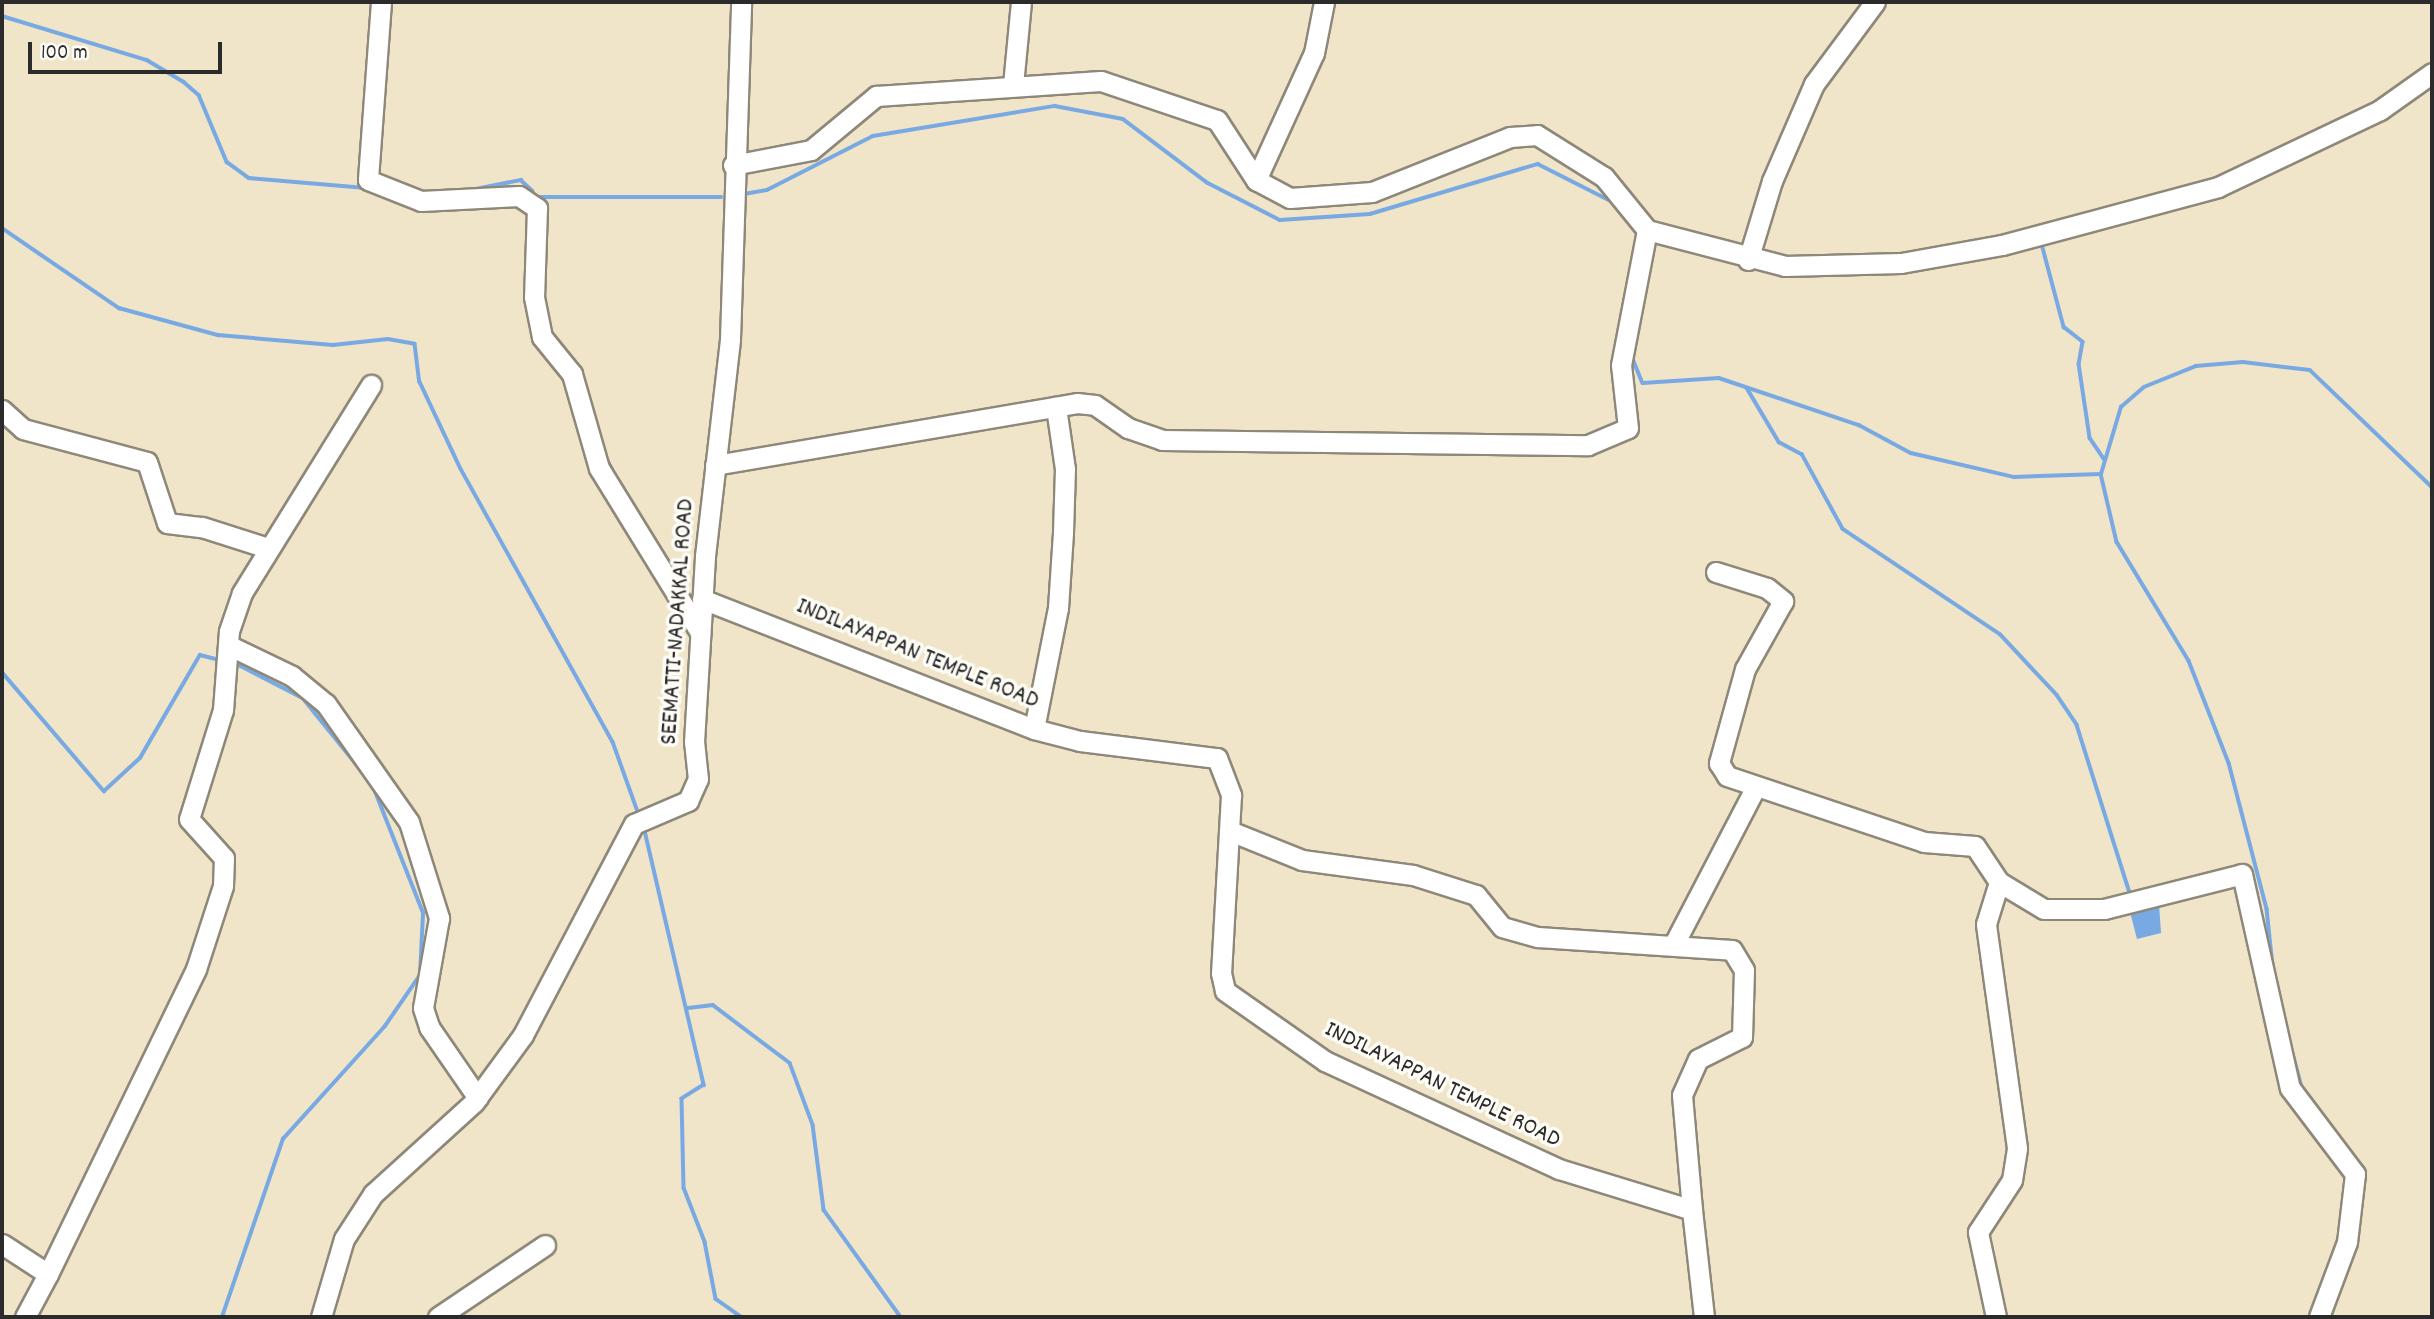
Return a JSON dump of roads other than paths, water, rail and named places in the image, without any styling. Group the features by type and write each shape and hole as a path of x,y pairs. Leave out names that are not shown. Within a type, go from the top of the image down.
{"street":[{"path":"381,2 368,180 421,201 445,205 519,196 537,208 534,297 542,337 572,374 605,479 700,632"},
{"name":"SEEMATTI-NADAKKAL ROAD","path":"321,1317 344,1239 373,1194 478,1098 523,1035 634,824 688,801 698,779 702,599 730,339 733,165 741,2"},
{"path":"1013,85 1021,2"},
{"path":"1256,180 1314,53 1324,2"},
{"path":"1748,260 1772,181 1815,85 1875,2"},
{"path":"733,165 811,149 876,96 1101,81 1217,120 1256,180 1290,198 1372,192 1510,137 1537,135 1604,177 1647,230 1748,260 1785,266 1901,263 2002,245 2218,187 2380,110 2432,73"},
{"path":"715,465 1056,407 1095,405 1128,428 1162,440 1588,445 1616,437 1628,428 1621,365 1647,230"},
{"path":"25,1317 196,969 223,886 224,858 189,819 223,710 228,645 242,593 371,385"},
{"path":"1034,729 1058,608 1065,469 1056,407"},
{"path":"2,410 23,429 147,462 167,523 268,548"},
{"path":"1716,572 1767,588 1783,601 1745,669 1719,763 1721,773 1755,788 1924,842 1975,846 1999,882 2044,909 2062,912 2172,895 2242,874 2290,1088 2355,1174 2347,1242 2319,1317"},
{"name":"INDILAYAPPAN TEMPLE ROAD","path":"702,599 1034,729 1080,741 1217,758 1231,795 1221,972 1225,991 1243,1007 1325,1060 1559,1169 1692,1209"},
{"path":"228,645 292,676 326,704 409,822 439,919 424,1008 429,1027 478,1098"},
{"path":"1675,942 1755,788"},
{"path":"1230,831 1302,860 1413,875 1476,895 1502,927 1538,937 1675,942 1732,950 1744,970 1742,1037 1698,1059 1682,1095 1704,1317"},
{"path":"1996,1317 1978,1232 2012,1181 2017,1148 1986,924 1999,882"},
{"path":"2,1244 48,1274"},
{"path":"438,1317 545,1245"}],"water":[{"path":"2159,904 2161,933 2137,939 2129,908"}],"waterway":[{"path":"2,16 147,60 184,82 199,95 227,162 249,178 366,188"},
{"path":"744,194 767,190 873,136 1055,106 1123,119 1208,183 1280,220 1370,214 1538,164 1613,202"},
{"path":"476,189 521,180 533,191"},
{"path":"537,197 721,197"},
{"path":"2,228 119,308 218,335 333,345 388,339 415,344 420,382 461,469 613,742 637,809"},
{"path":"2043,248 2064,327 2083,342 2079,364 2090,438 2105,460"},
{"path":"1631,354 1643,383 1719,378 1859,425 1911,453 2014,477 2101,474 2117,542 2189,661 2229,763 2267,909 2274,976"},
{"path":"2101,474 2121,407 2144,387 2196,366 2243,362 2310,370 2432,487"},
{"path":"1747,388 1779,442 1802,454 1843,529 2000,634 2057,695 2077,725 2130,893"},
{"path":"586,389 597,428"},
{"path":"605,455 621,486"},
{"path":"2,672 104,791 140,758 200,655 220,660"},
{"path":"237,664 303,698 361,770"},
{"path":"222,1317 283,1139 385,1026 420,975 423,913 373,787"},
{"path":"645,831 704,1085 682,1099 684,1188 705,1242 716,1299 742,1317"},
{"path":"688,1008 713,1005 790,1063 813,1125 824,1210 901,1317"},
{"path":"2288,1035 2303,1091"},
{"path":"2362,1198 2363,1178"},
{"path":"2330,1317 2351,1257"}]}
